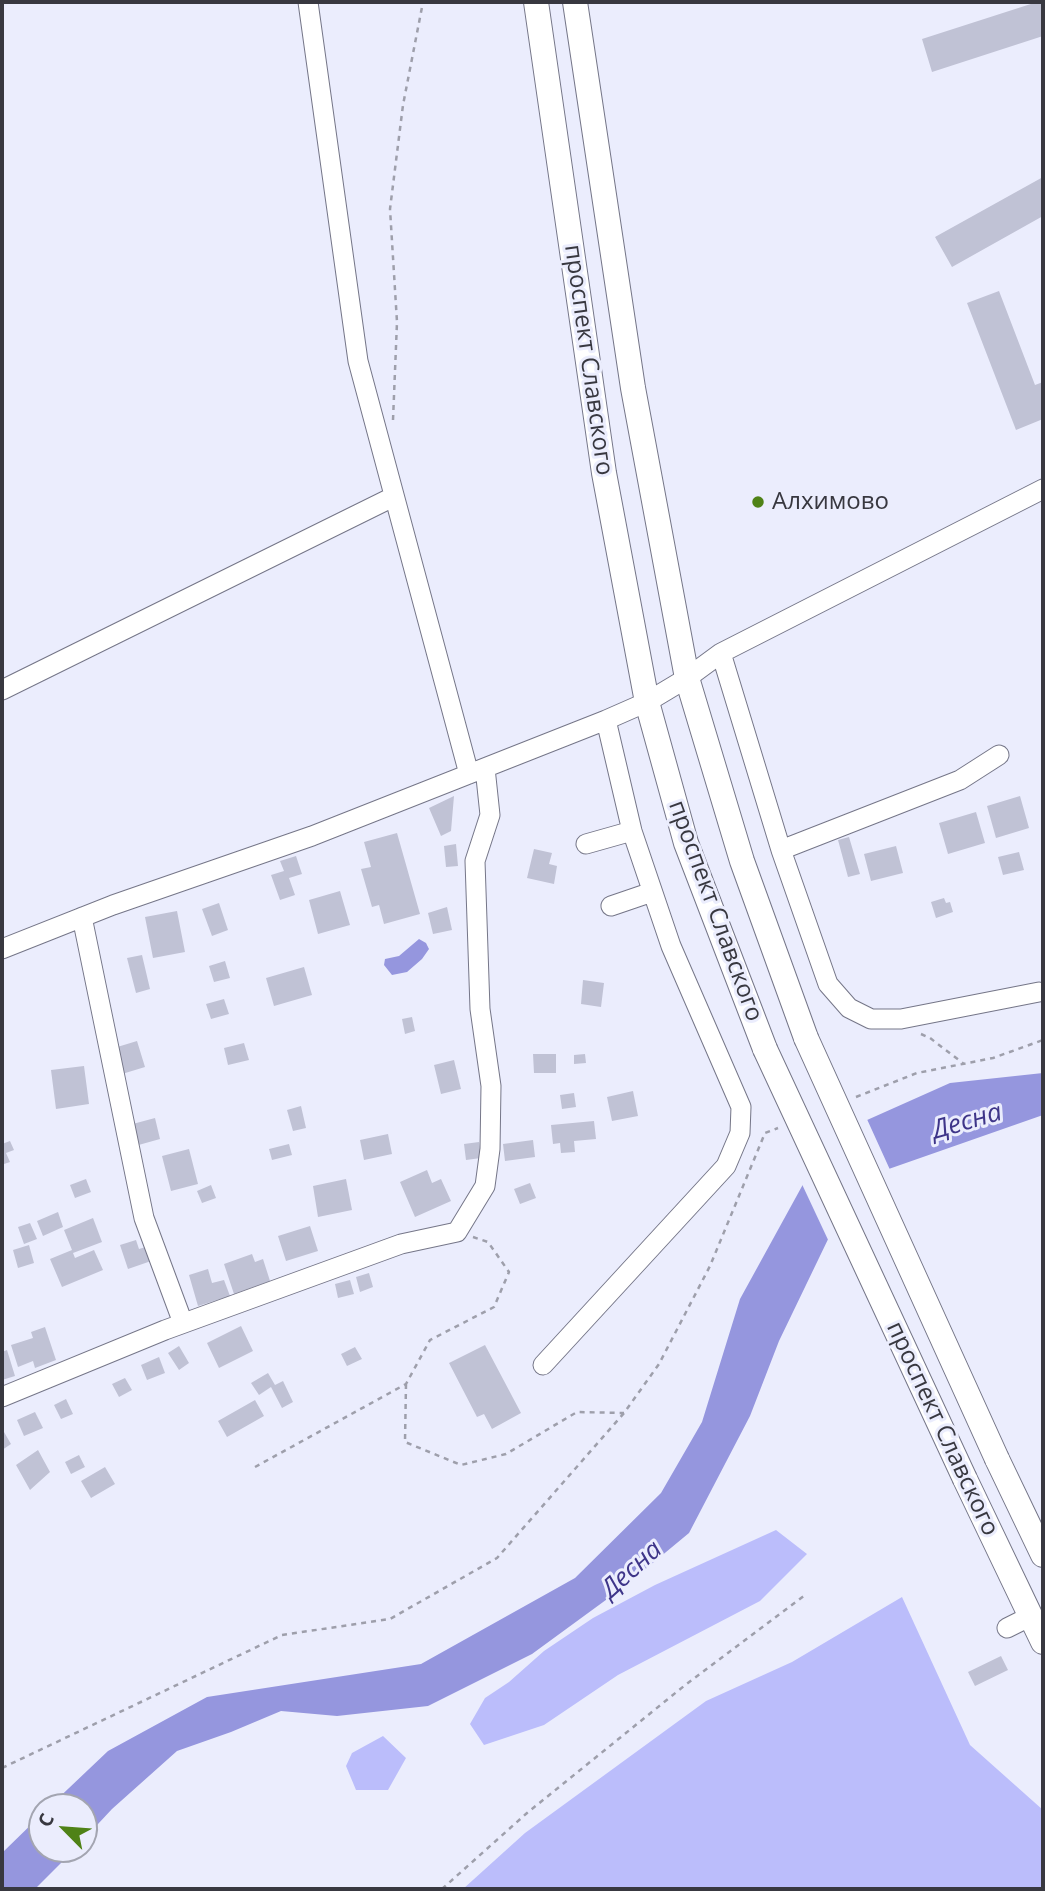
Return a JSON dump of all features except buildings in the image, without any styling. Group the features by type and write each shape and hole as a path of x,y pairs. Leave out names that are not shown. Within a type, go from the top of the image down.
{"main road":[{"name":"проспект Славского","path":"536,2 604,473 647,702 686,843 765,1049 1043,1642"},
{"name":"проспект Славского","path":"575,2 636,406 687,678 742,860 806,1038 997,1460 1043,1555"}],"street":[{"path":"2,1397 183,1323 401,1244 457,1232 485,1185 490,1149 491,1086 480,1009 475,861 490,815 393,497 358,361 308,2"},
{"path":"2,949 82,917 312,836 647,702 721,653 1043,489"},
{"path":"2,690 393,497"},
{"path":"721,653 781,850 828,984 849,1008 871,1020 901,1019 1039,992"},
{"path":"543,1365 726,1166 740,1133 741,1107 671,946 632,831 606,720"},
{"path":"781,850 960,780 999,755"},
{"path":"586,844 632,831"},
{"path":"611,906 652,892"},
{"path":"82,917 144,1218 183,1323"},
{"path":"1007,1628 1031,1616"}],"path":[{"path":"393,424 397,322 390,209 403,105 423,2"},
{"path":"919,1033 930,1038 964,1064"},
{"path":"854,1098 917,1073 993,1058 1043,1040"},
{"path":"2,1768 282,1635 390,1619 497,1558 624,1413 659,1364 710,1266 765,1133 778,1128"},
{"path":"457,1232 488,1242 509,1272 494,1307 430,1340 406,1384 405,1442 461,1465 506,1454 577,1412 624,1413"},
{"path":"255,1467 406,1384"},
{"path":"442,1889 547,1796 684,1686 805,1595"}],"shaded area":[{"path":"776,1530 807,1554 760,1601 618,1675 544,1725 484,1745 470,1724 485,1698 509,1682 544,1651 593,1618 655,1585"},
{"path":"902,1597 970,1745 1043,1810 1043,1889 463,1889 525,1833 706,1701 792,1662"},
{"path":"383,1736 406,1758 388,1790 356,1790 346,1766 352,1753"}],"water":[{"path":"419,939 426,943 429,949 422,959 407,972 392,975 384,965 385,959 399,956"},
{"name":"Десна","path":"1043,1073 1043,1115 883,1171 832,1231 779,1341 750,1416 689,1533 625,1586 532,1654 428,1706 337,1716 281,1711 177,1751 98,1824 98,1793 64,1793 108,1751 207,1697 421,1664 575,1578 661,1493 702,1422 740,1299 829,1137 950,1083"},
{"path":"28,1828 28,1863 61,1863 35,1889 2,1889 2,1853"}],"pier":[{"path":"866,1117 891,1172 885,1174 835,1233 830,1244 800,1180 826,1134"}],"place":[{"name":"Алхимово","path":"758,502"}]}
